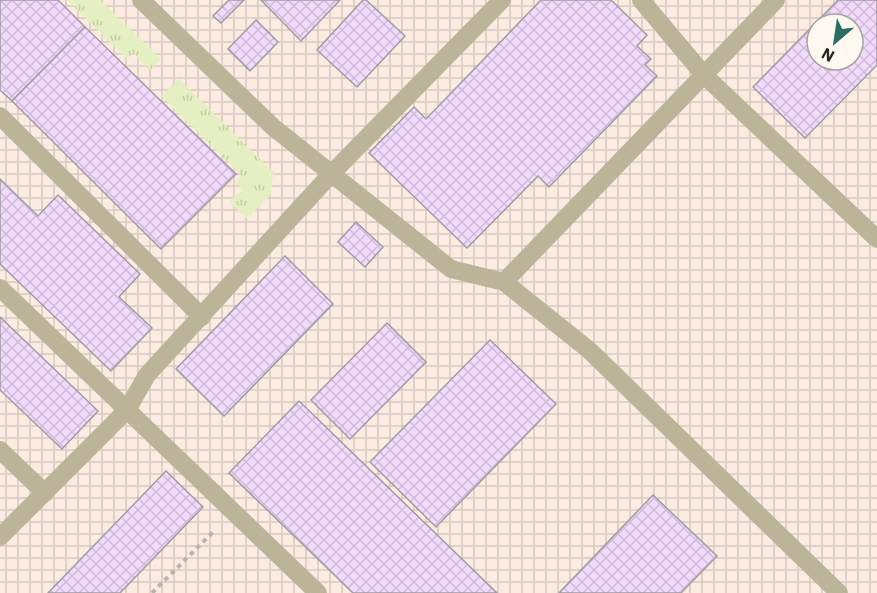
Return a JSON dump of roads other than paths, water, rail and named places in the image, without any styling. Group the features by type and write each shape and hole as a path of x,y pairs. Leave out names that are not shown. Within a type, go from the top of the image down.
{"lane":[{"path":"141,0 273,127 451,269 504,282 589,350 839,593"},
{"path":"0,537 127,410 147,375 332,173 502,0"},
{"path":"641,0 704,75 877,239"},
{"path":"504,282 776,0"},
{"path":"0,116 202,317"},
{"path":"0,288 318,593"},
{"path":"0,450 45,493"}]}
